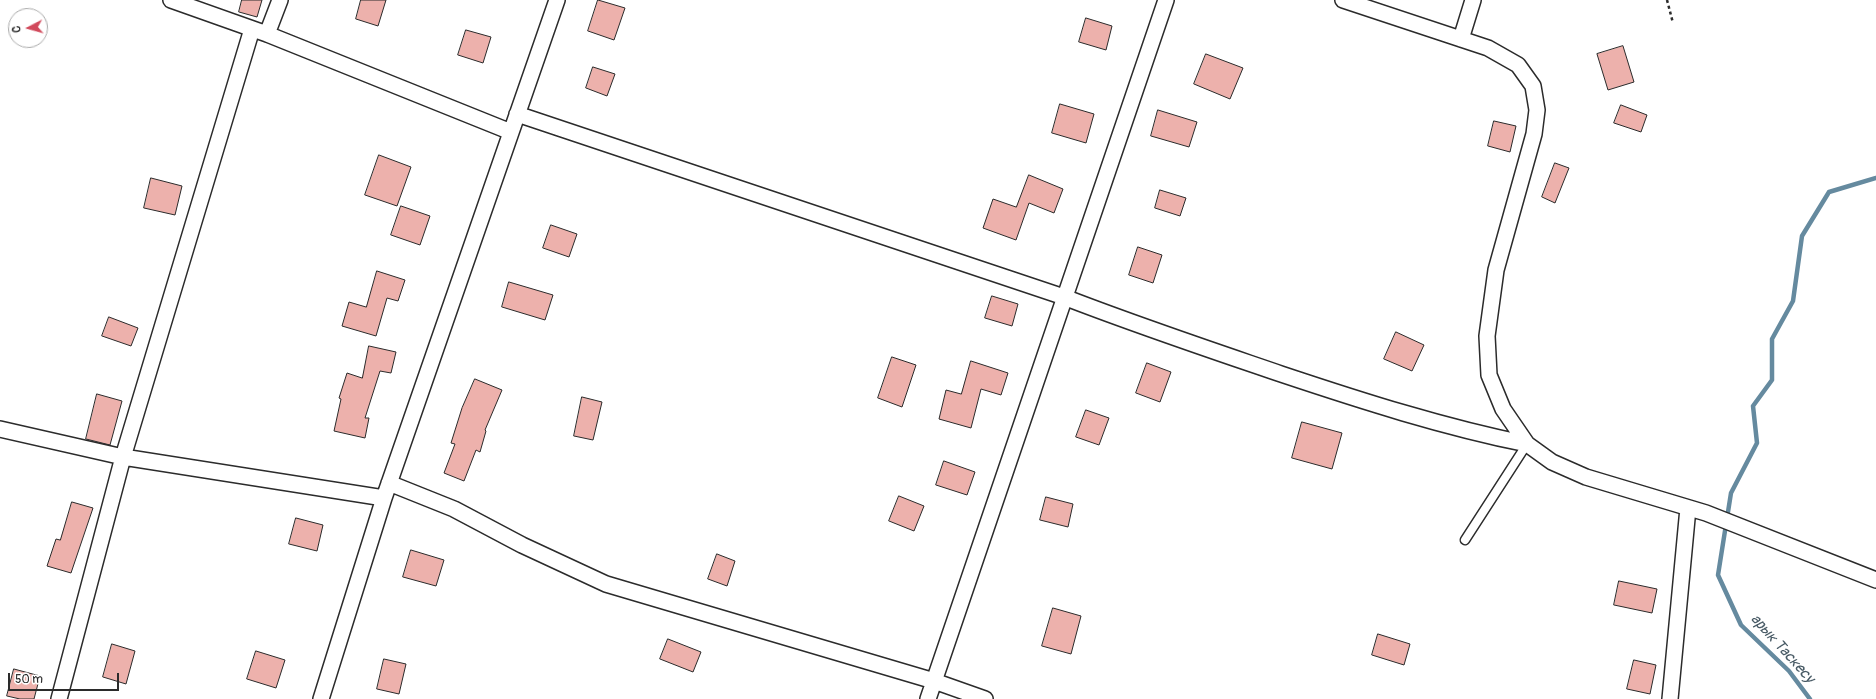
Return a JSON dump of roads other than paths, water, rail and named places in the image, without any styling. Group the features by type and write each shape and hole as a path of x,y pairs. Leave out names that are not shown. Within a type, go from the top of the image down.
{"street":[{"path":"172,0 267,34 511,132"},
{"path":"267,34 280,0"},
{"path":"321,699 389,483 557,0"},
{"path":"928,699 1166,0"},
{"path":"1344,0 1488,48 1518,66 1533,86 1537,110 1534,134 1496,270 1487,336 1490,375 1504,409 1528,444 1552,462 1586,478 1706,513 1876,580"},
{"path":"1461,39 1473,0"},
{"path":"59,699 122,457 252,29"},
{"path":"517,114 1064,297 1145,329 1384,408 1449,427 1528,444"},
{"path":"0,429 122,457 384,498"},
{"path":"389,483 454,509 522,545 606,584 934,681 985,699"},
{"path":"1670,699 1688,508"}],"lane":[{"path":"1465,540 1528,444"}],"waterway":[{"name":"арык Таскесу","path":"1810,699 1789,671 1741,625 1718,575 1731,493 1757,443 1753,406 1772,380 1772,339 1793,301 1802,236 1829,192 1876,178"}]}
